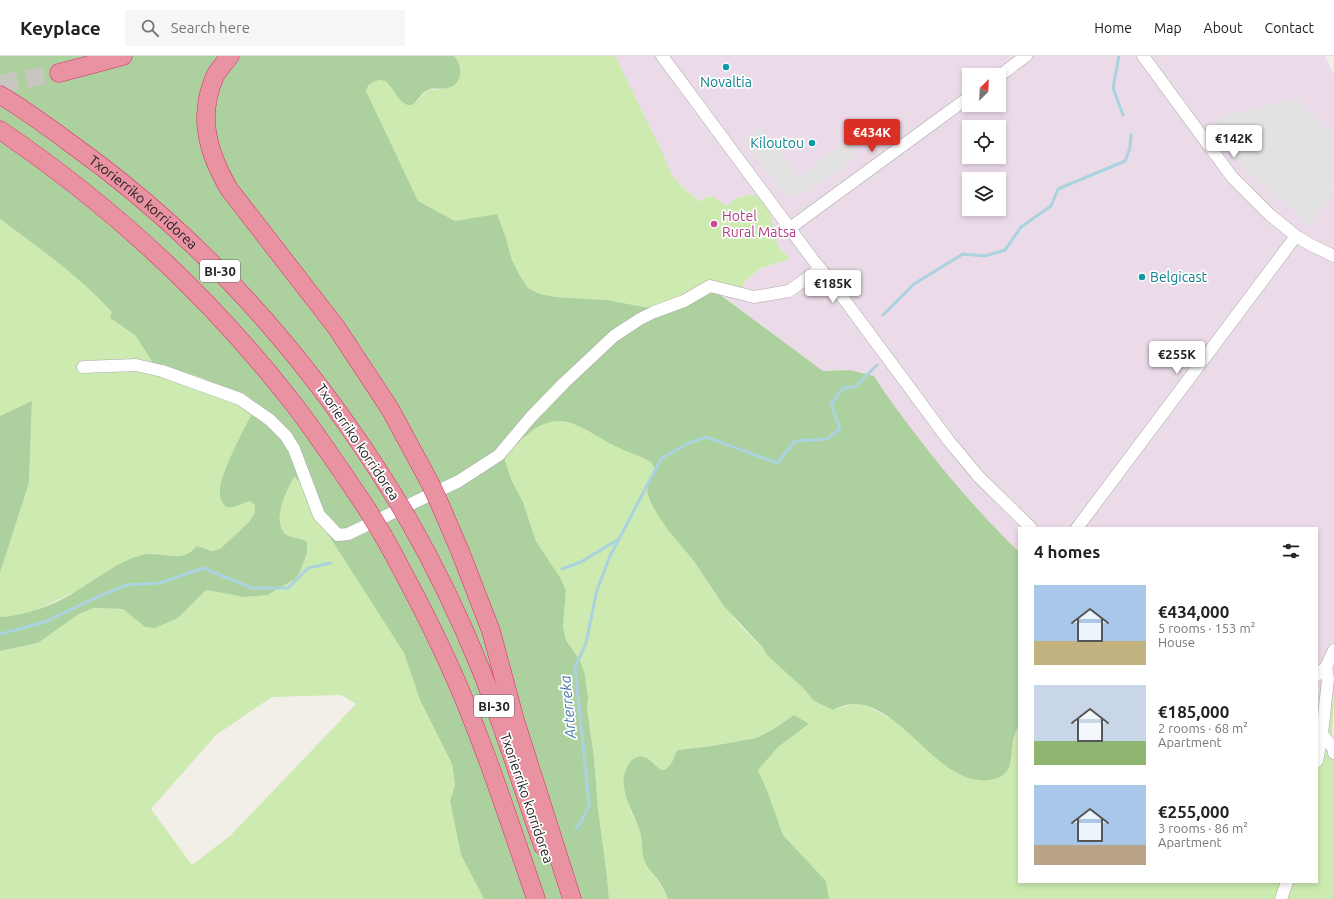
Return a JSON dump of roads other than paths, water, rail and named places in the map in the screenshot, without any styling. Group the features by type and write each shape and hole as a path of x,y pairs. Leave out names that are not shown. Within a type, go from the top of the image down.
{"highway":[{"path":"59,73 123,56"},
{"path":"230,56 216,75 207,104 206,130 213,157 219,172 229,189 290,265 341,333 390,409 438,500 460,551 491,631 515,720 572,899"},
{"name":"Txorierriko korridorea","path":"0,95 103,166 167,220 222,273 273,327 356,434 408,519 449,596 481,671 562,899"},
{"name":"Txorierriko korridorea","path":"0,130 33,153 108,212 167,264 245,344 294,404 336,462 384,537 447,659 489,765 536,899"}],"street":[{"path":"662,56 949,441 979,477 1030,527"},
{"path":"1006,71 1026,56"},
{"path":"1143,56 1232,177 1270,215 1296,236 1334,256"},
{"path":"790,228 962,103"},
{"path":"1078,527 1296,236"},
{"path":"83,368 136,365 162,371 240,399 270,420 286,436 296,455 318,515 338,534 348,534 459,481 499,455 531,417 564,383 614,336 640,319 654,312 684,302 710,286 754,296 789,292 820,269"},
{"path":"1318,756 1328,679 1321,671 1334,650"},
{"path":"1322,734 1333,748 1334,753"},
{"path":"1281,899 1287,883"}],"waterway":[{"path":"1119,56 1113,88 1123,115"},
{"path":"883,315 914,284 963,254 985,256 1005,250 1021,227 1051,206 1058,189 1125,161 1130,148 1131,135"},
{"path":"562,569 581,562 619,539 661,459 687,444 706,437 777,463 795,441 827,439 840,429 831,404 843,388 855,387 877,365"},
{"name":"Arterreka","path":"576,829 584,817 589,803 575,667 586,643 597,590 610,556 619,539"},
{"path":"0,634 45,622 95,598 127,585 160,583 203,568 252,588 288,588 308,568 331,563"}],"tunnel":[{"path":"0,84 59,73"}],"place":[{"name":"Novaltia","path":"726,67"},
{"name":"Kiloutou","path":"812,143"},
{"name":"Hotel Rural Matsa","path":"714,224"},
{"name":"Belgicast","path":"1142,277"}]}
